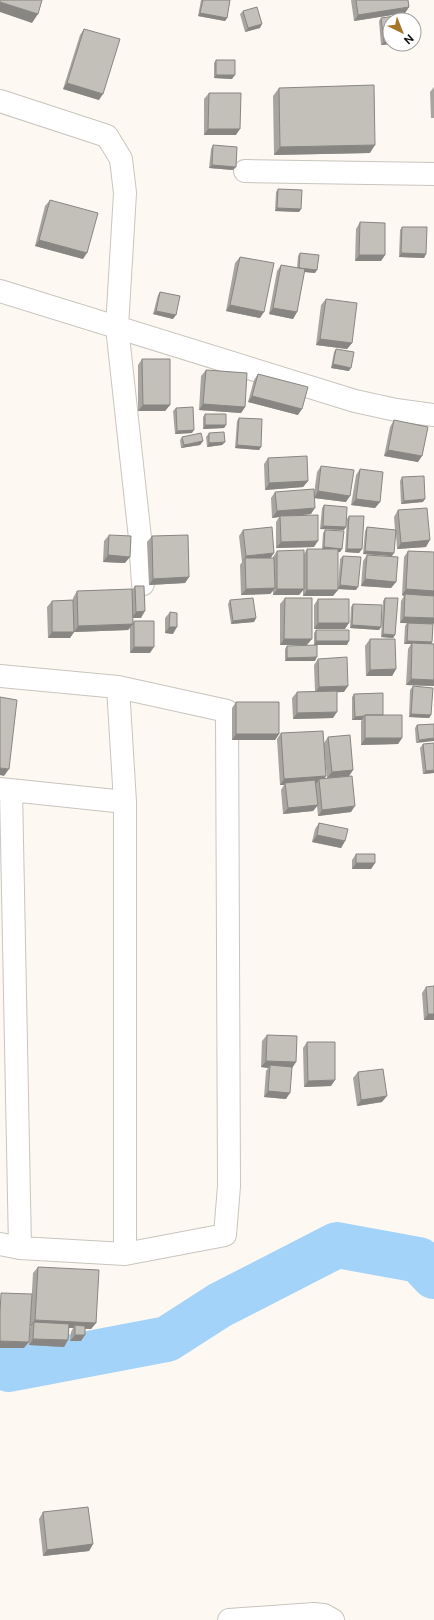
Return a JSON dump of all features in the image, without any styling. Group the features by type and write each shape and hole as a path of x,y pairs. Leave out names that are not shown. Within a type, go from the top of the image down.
{"street":[{"path":"0,101 107,136 121,159 125,193 117,327 140,538 143,584"},
{"path":"244,171 434,174"},
{"path":"0,290 355,401 434,415"},
{"path":"0,676 118,687 227,711 229,1186 225,1235 125,1254 10,1246 5,789 126,802"},
{"path":"118,687 126,802 125,1254"},
{"path":"228,1620 314,1614 324,1615 333,1620"}],"building":[{"path":"0,0 42,0 38,14 0,2"},
{"path":"203,0 230,0 227,18 200,13"},
{"path":"356,0 408,0 409,7 358,15"},
{"path":"257,7 262,24 248,28 243,11"},
{"path":"84,29 120,39 103,94 67,83"},
{"path":"216,60 235,60 235,75 216,75"},
{"path":"374,85 375,145 280,147 279,88"},
{"path":"209,93 241,93 240,129 208,129"},
{"path":"213,145 237,147 236,167 212,165"},
{"path":"278,189 302,190 301,209 277,208"},
{"path":"50,200 98,213 87,253 39,240"},
{"path":"360,222 385,223 385,255 359,255"},
{"path":"402,227 427,227 426,254 401,253"},
{"path":"300,253 319,255 317,270 299,268"},
{"path":"240,257 274,263 264,312 230,305"},
{"path":"281,265 305,269 297,312 273,308"},
{"path":"160,292 180,296 176,315 156,311"},
{"path":"326,299 357,303 352,343 320,339"},
{"path":"336,349 354,352 351,368 333,364"},
{"path":"142,359 170,359 170,405 143,405"},
{"path":"206,370 247,373 245,407 203,404"},
{"path":"258,374 308,387 302,409 252,396"},
{"path":"193,407 194,430 177,431 176,408"},
{"path":"205,414 226,414 226,425 205,425"},
{"path":"239,418 262,419 261,447 237,445"},
{"path":"394,420 428,427 422,456 388,450"},
{"path":"224,432 225,442 209,443 209,433"},
{"path":"201,433 203,441 184,445 182,437"},
{"path":"307,456 308,481 269,483 268,458"},
{"path":"321,466 354,470 350,496 318,491"},
{"path":"360,469 383,472 380,502 356,499"},
{"path":"424,476 425,499 404,501 402,477"},
{"path":"314,489 315,508 277,511 275,492"},
{"path":"324,505 347,507 346,527 323,526"},
{"path":"427,508 430,540 401,543 398,510"},
{"path":"318,515 318,541 281,542 280,516"},
{"path":"349,516 364,516 362,549 347,549"},
{"path":"272,527 274,553 246,556 243,530"},
{"path":"367,527 396,530 394,553 365,551"},
{"path":"325,530 344,531 342,549 324,547"},
{"path":"109,535 131,536 130,557 108,555"},
{"path":"188,535 189,577 153,579 152,536"},
{"path":"307,549 338,549 338,590 307,590"},
{"path":"304,550 304,589 277,589 277,551"},
{"path":"408,551 434,552 434,591 406,589"},
{"path":"367,555 398,557 396,582 365,579"},
{"path":"343,556 361,557 358,587 340,585"},
{"path":"245,558 274,558 275,588 246,589"},
{"path":"135,586 144,586 145,611 136,612"},
{"path":"132,589 133,624 78,626 77,591"},
{"path":"405,594 434,596 434,618 404,617"},
{"path":"253,598 256,618 233,621 230,600"},
{"path":"285,598 312,598 312,639 284,639"},
{"path":"385,598 398,598 395,635 383,634"},
{"path":"318,599 349,599 349,623 318,623"},
{"path":"73,600 74,632 52,632 52,601"},
{"path":"353,604 382,605 381,627 352,625"},
{"path":"170,612 177,613 177,627 169,627"},
{"path":"134,621 154,621 154,647 134,647"},
{"path":"408,623 433,624 432,642 407,641"},
{"path":"316,630 349,630 349,641 316,641"},
{"path":"370,639 395,639 396,669 370,670"},
{"path":"412,643 434,644 434,680 411,679"},
{"path":"317,645 317,657 287,658 287,646"},
{"path":"347,657 348,686 319,687 318,659"},
{"path":"413,686 433,688 431,715 411,714"},
{"path":"337,691 337,712 297,713 297,692"},
{"path":"383,693 383,715 365,715 355,717 354,694"},
{"path":"0,697 17,700 9,769 0,768"},
{"path":"236,702 279,702 279,734 236,734"},
{"path":"365,715 402,715 402,738 365,738"},
{"path":"434,724 434,738 419,740 417,725"},
{"path":"323,731 326,776 284,779 281,733"},
{"path":"350,735 353,770 332,772 328,737"},
{"path":"434,743 434,770 426,771 423,744"},
{"path":"352,776 355,806 322,810 319,779"},
{"path":"315,780 318,805 288,808 285,783"},
{"path":"319,823 348,829 345,841 317,835"},
{"path":"356,854 375,854 375,863 356,863"},
{"path":"434,986 434,1014 428,1014 426,987"},
{"path":"267,1035 297,1036 296,1062 266,1061"},
{"path":"307,1042 335,1042 335,1080 308,1081"},
{"path":"270,1065 292,1067 290,1093 268,1091"},
{"path":"383,1069 387,1096 361,1100 358,1072"},
{"path":"38,1267 99,1270 96,1323 35,1320"},
{"path":"1,1293 32,1294 29,1342 0,1341"},
{"path":"34,1322 69,1324 68,1340 33,1339"},
{"path":"75,1325 85,1326 85,1335 75,1335"},
{"path":"88,1507 93,1544 47,1550 43,1512"}],"waterway":[{"path":"0,1366 9,1369 167,1339 220,1305 337,1245 419,1260 434,1276"}]}
